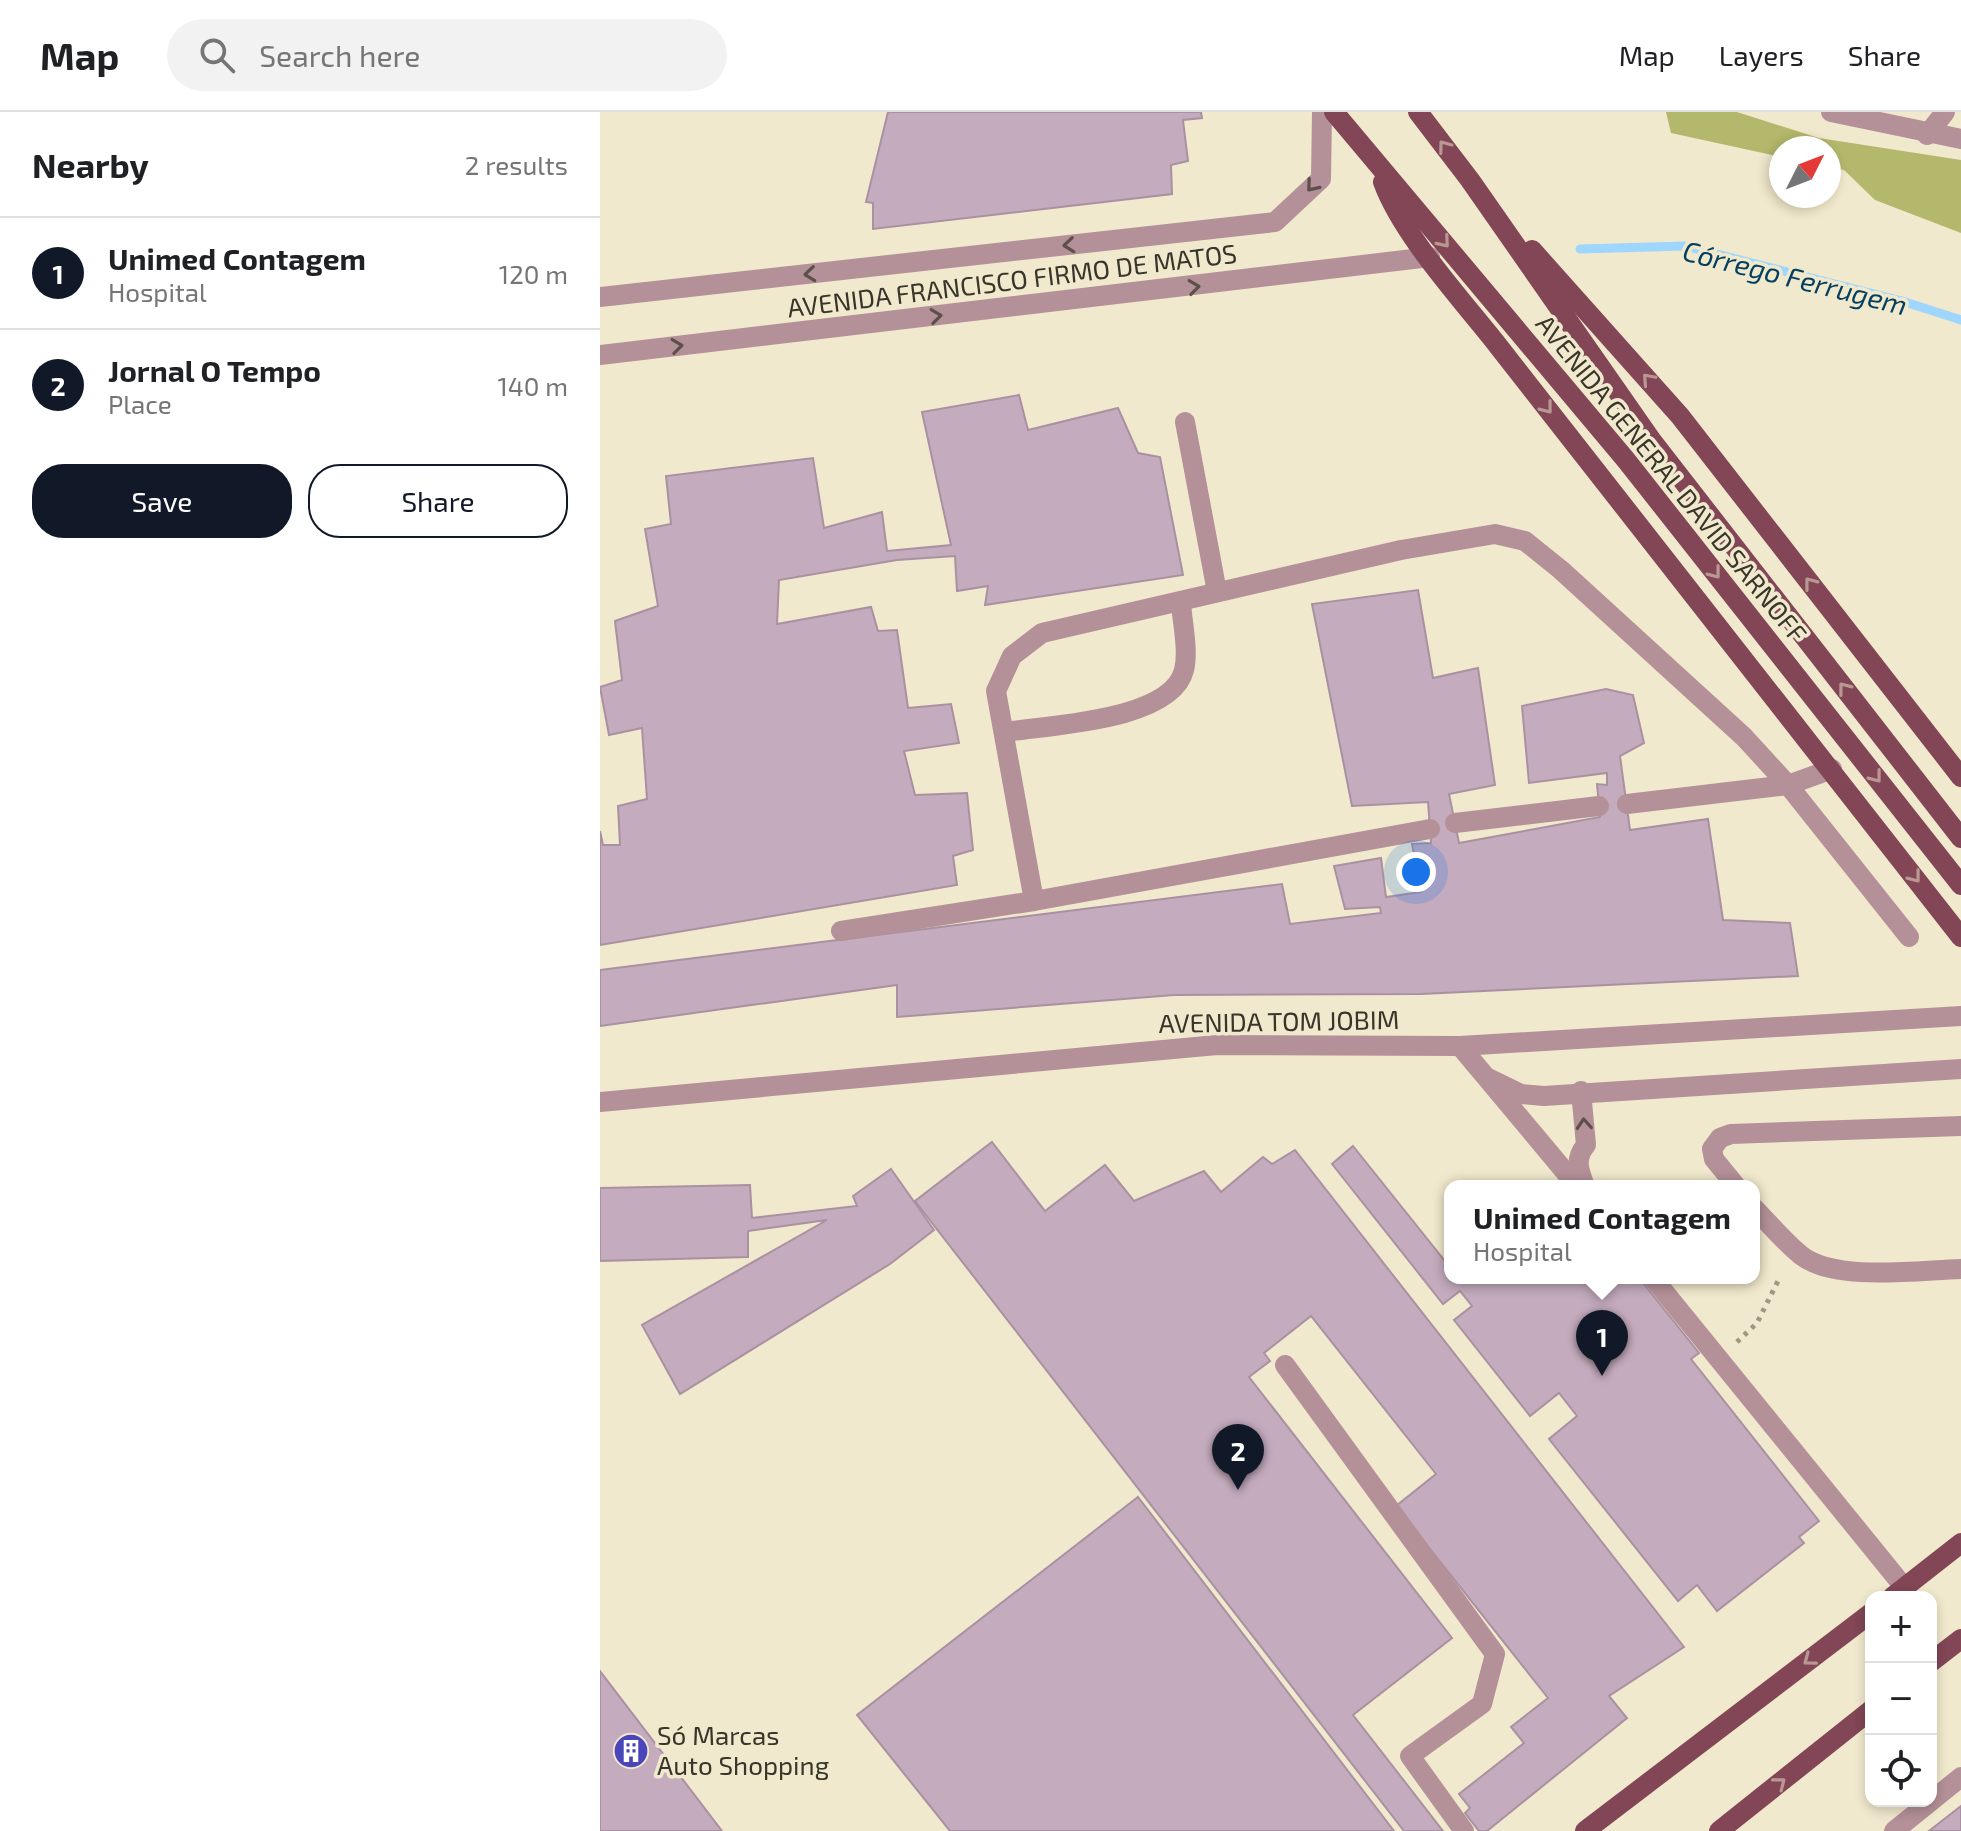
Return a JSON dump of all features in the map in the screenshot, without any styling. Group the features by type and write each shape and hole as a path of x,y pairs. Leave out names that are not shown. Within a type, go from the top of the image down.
{"main road":[{"name":"AVENIDA GENERAL DAVID SARNOFF","path":"1334,112 1626,460 1961,885"},
{"name":"AVENIDA GENERAL DAVID SARNOFF","path":"1418,112 1470,180 1652,441 1961,838"},
{"path":"1376,161 1389,197 1430,257 1961,937"},
{"path":"1470,180 1680,416 1961,777"},
{"path":"1899,1591 1961,1543"},
{"path":"1585,1831 1865,1618"},
{"path":"1937,1657 1961,1639"},
{"path":"1719,1831 1865,1715"}],"street":[{"name":"AVENIDA FRANCISCO FIRMO DE MATOS","path":"600,297 1275,222 1321,179 1322,112"},
{"path":"1831,112 1863,116 1927,135 1961,139"},
{"path":"1927,135 1945,112"},
{"name":"AVENIDA FRANCISCO FIRMO DE MATOS","path":"600,355 1430,257"},
{"path":"1185,422 1217,592"},
{"path":"1034,901 996,691 1012,656 1042,633 1416,547 1495,534 1525,541 1744,737 1788,785 1909,937"},
{"path":"1005,732 1142,710 1168,696 1184,671 1181,602"},
{"path":"1627,804 1788,785 1832,769"},
{"path":"1455,823 1599,806"},
{"path":"841,931 1034,901 1430,829"},
{"name":"AVENIDA TOM JOBIM","path":"600,1102 1217,1045 1460,1046 1961,1016"},
{"path":"1460,1046 1572,1180"},
{"path":"1488,1078 1521,1094 1544,1096 1581,1091 1961,1069"},
{"path":"1578,1154 1586,1145 1581,1091"},
{"path":"1731,1180 1714,1159 1712,1149 1720,1138 1731,1134 1961,1126"},
{"path":"1537,1137 1558,1152 1578,1154"},
{"path":"1578,1154 1584,1180"},
{"path":"1760,1214 1802,1256 1822,1267 1844,1271 1961,1269"},
{"path":"1658,1284 1897,1591"},
{"path":"1285,1365 1495,1654 1482,1704 1410,1756 1464,1831"},
{"path":"1894,1831 1961,1777"}],"path":[{"path":"1737,1342 1757,1323 1779,1279"}],"green space":[{"path":"1666,112 1737,112 1813,136 1769,136 1769,154 1671,133"},
{"path":"1841,141 1961,160 1961,233 1875,200 1841,169"}],"building":[{"path":"888,112 1201,112 1202,118 1183,120 1188,161 1171,165 1172,194 873,229 873,203 866,202"},
{"path":"1019,395 1028,430 1118,408 1138,453 1160,457 1183,575 985,605 988,586 957,591 955,556 897,560 779,580 777,624 871,607 878,631 897,630 908,708 951,704 959,743 904,751 915,795 967,793 973,850 953,856 957,885 600,945 600,831 603,845 620,845 618,806 647,799 642,728 609,735 600,687 622,680 615,621 658,606 645,529 671,524 666,476 813,458 824,528 882,512 887,551 951,545 922,412"},
{"path":"1418,590 1433,678 1478,668 1495,785 1449,794 1459,843 1600,817 1597,784 1607,785 1607,773 1529,783 1522,706 1606,689 1633,695 1644,743 1620,756 1630,830 1708,819 1723,920 1790,923 1798,976 1421,994 1174,995 897,1017 897,985 600,1026 600,970 1282,884 1290,924 1381,913 1380,907 1345,909 1334,866 1381,858 1386,897 1421,892 1412,844 1431,843 1428,802 1352,806 1312,604"},
{"path":"992,1142 1045,1211 1105,1165 1134,1201 1204,1171 1221,1192 1263,1157 1272,1164 1295,1150 1684,1647 1609,1696 1627,1718 1487,1831 1479,1831 1465,1813 1470,1808 1459,1794 1524,1743 1511,1727 1548,1698 1396,1506 1436,1474 1311,1316 1264,1353 1270,1361 1249,1377 1452,1638 1353,1715 1443,1831 1404,1831 915,1201"},
{"path":"1353,1146 1444,1260 1444,1284 1644,1284 1699,1353 1691,1359 1819,1521 1799,1537 1804,1543 1717,1611 1697,1585 1678,1601 1549,1439 1577,1416 1559,1393 1530,1416 1454,1320 1472,1306 1460,1291 1443,1304 1332,1164"},
{"path":"891,1169 934,1230 890,1264 680,1394 642,1325 827,1220 748,1231 748,1257 600,1261 600,1188 750,1185 752,1218 857,1206 853,1196"},
{"path":"1138,1497 1394,1831 950,1831 857,1715"},
{"name":"Só Marcas Auto Shopping","path":"600,1671 722,1831 600,1831"},
{"path":"1961,1806 1961,1831 1929,1831"}],"waterway":[{"name":"Córrego Ferrugem","path":"1580,249 1685,246 1902,301 1961,320"}],"place":[{"name":"Unimed Contagem","path":"1602,1376"},
{"name":"Jornal O Tempo","path":"1238,1490"},
{"name":"Só Marcas Auto Shopping","path":"631,1751"}]}
